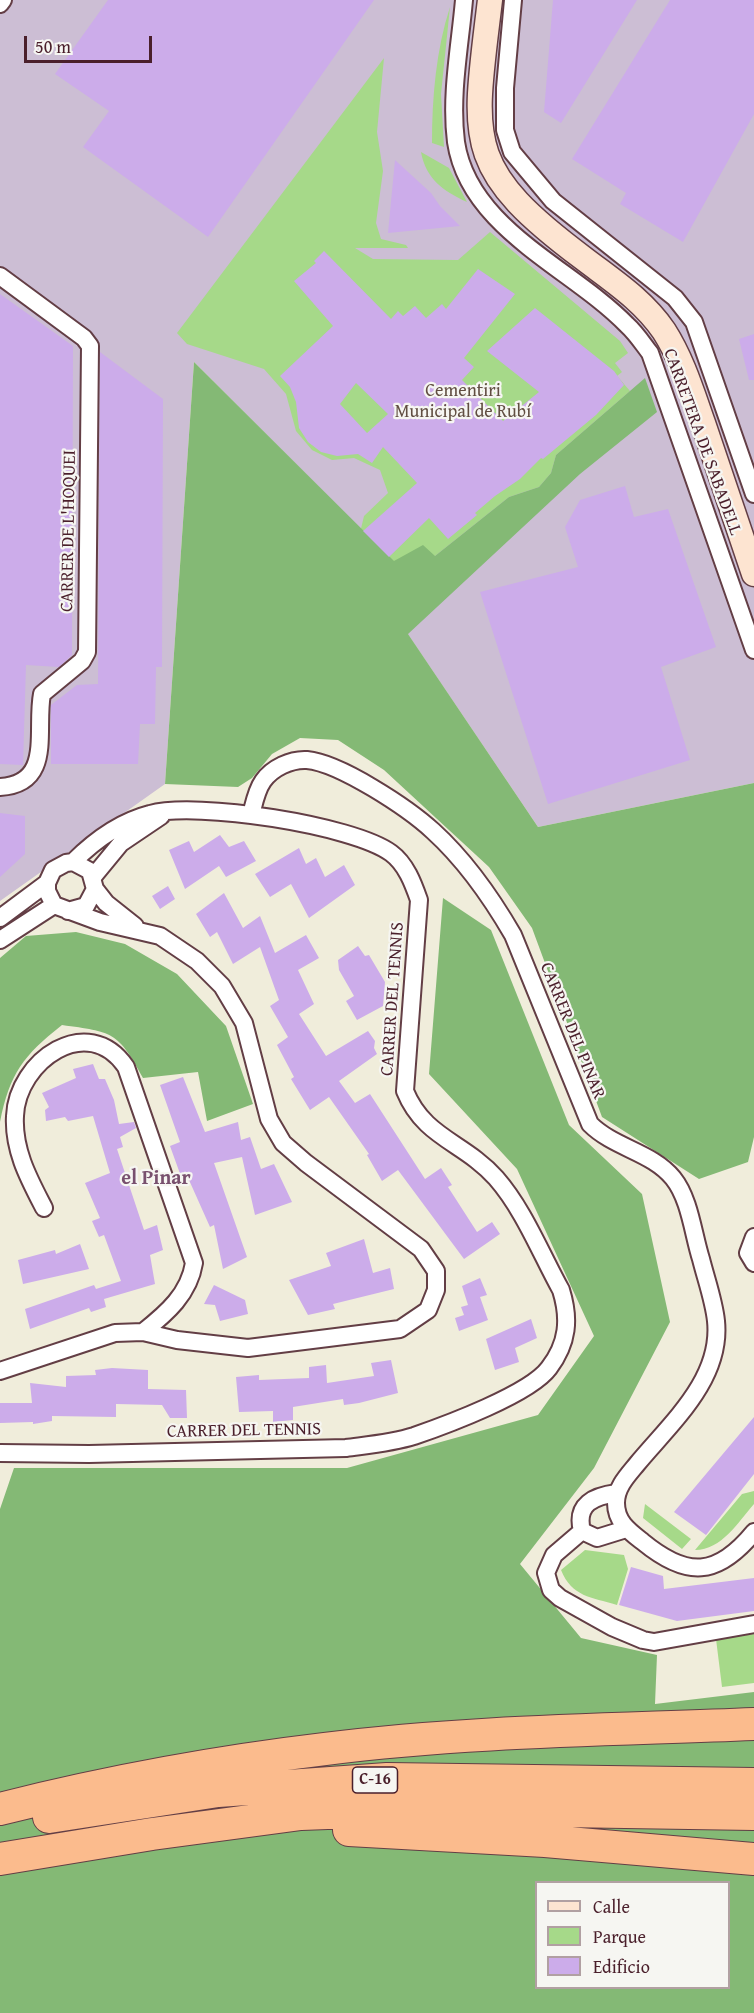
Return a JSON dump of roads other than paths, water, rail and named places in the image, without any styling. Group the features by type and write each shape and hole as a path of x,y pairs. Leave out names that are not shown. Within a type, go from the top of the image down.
{"highway":[{"path":"0,1809 167,1772 326,1749 492,1735 754,1724"},
{"name":"C-16","path":"0,1827 164,1798 320,1783 441,1778 754,1784"},
{"name":"C-16","path":"0,1859 152,1834 312,1814 433,1809 754,1814"},
{"path":"259,1821 301,1828 545,1841 754,1859"}],"main road":[{"path":"490,0 478,117 483,148 488,162 505,189 521,208 633,295 665,333 690,385 754,574"}],"street":[{"path":"0,4 3,0"},
{"name":"CARRETERA DE SABADELL","path":"464,0 454,105 456,141 463,174 500,221 626,324 650,353 754,650"},
{"name":"CARRETERA DE SABADELL","path":"513,0 505,87 505,130 512,152 553,201 675,298 694,322 754,494"},
{"name":"CARRER DE L'HOQUEI","path":"0,276 84,338 90,346 87,652 82,661 42,694 39,758 33,772 25,780 0,787"},
{"name":"CARRER DEL PINAR","path":"251,815 263,780 290,762 306,760 322,764 362,783 410,812 433,830 477,880 513,936 590,1124 610,1141 665,1170 680,1190 716,1320 714,1350 707,1374 694,1396 626,1476 617,1493"},
{"name":"CARRER DEL TENNIS","path":"0,918 47,883 53,870 59,865 73,862 107,832 150,814 201,809 251,815 359,836 393,854 406,870 419,900 405,1090 413,1109 426,1125 480,1162 498,1180 561,1290 567,1310 564,1343 549,1369 535,1383 491,1405 413,1436 379,1444 346,1448 0,1453"},
{"name":"CARRER DEL TENNIS","path":"0,940 61,908 86,906 94,883 121,843 166,812"},
{"path":"73,862 85,867 114,910 140,929"},
{"path":"0,1371 115,1333 143,1332 177,1340 248,1348 400,1329 428,1310 436,1290 436,1271 421,1249 306,1163 283,1143 269,1119 244,1023 222,986 197,961 160,936 140,929 100,922 61,908 47,891 47,883"},
{"path":"44,1208 27,1174 16,1141 15,1115 20,1092 32,1071 50,1051 69,1044 92,1044 109,1049 118,1055 126,1067 194,1263 191,1280 171,1309 143,1332"},
{"path":"754,1237 748,1253 754,1263"},
{"path":"582,1531 580,1515 586,1502 593,1498 617,1493 618,1513 626,1529 666,1560 694,1568 714,1565 731,1556 754,1532"},
{"path":"582,1531 597,1538 626,1529"},
{"path":"582,1531 554,1555 546,1573 548,1582 560,1598 597,1619 628,1635 654,1642 754,1624"}],"district":[{"name":"el Pinar","path":"156,1179"}],"park label":[{"name":"Cementiri Municipal de Rubí","path":"463,401"}]}
